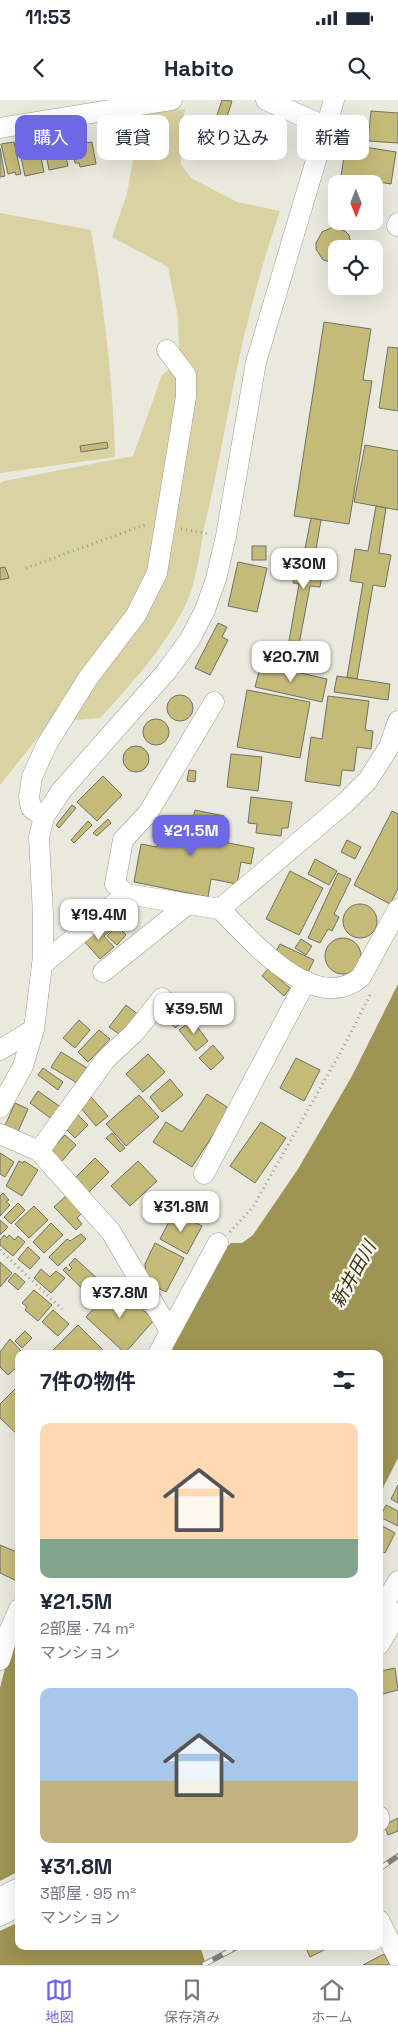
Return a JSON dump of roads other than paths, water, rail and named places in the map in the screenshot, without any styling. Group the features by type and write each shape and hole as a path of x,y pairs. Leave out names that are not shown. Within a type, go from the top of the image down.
{"street":[{"path":"0,128 172,100"},
{"path":"266,100 300,115"},
{"path":"330,115 334,100"},
{"path":"0,1108 23,1066 34,1029 42,965 43,915 38,837 44,817 61,791 166,672 190,639 205,610 216,579 226,536 256,362 317,160"},
{"path":"44,817 31,808 29,797 32,777 47,744 88,678 136,615 157,573 186,397 186,376 167,350"},
{"path":"214,702 148,813 123,840 115,884 126,894 220,909 261,950 294,977 330,988 344,988 354,984 361,977 398,909"},
{"path":"220,909 345,803 368,780 389,747 398,720"},
{"path":"42,965 126,894"},
{"path":"102,972 188,904"},
{"path":"204,1174 306,982"},
{"path":"39,1151 106,1059 134,1033 162,998"},
{"path":"0,1050 34,1029"},
{"path":"0,1134 39,1151 111,1232 170,1331"},
{"path":"160,1350 218,1243"},
{"path":"383,1606 398,1581"},
{"path":"383,1638 398,1612"},
{"path":"0,1660 15,1619"},
{"path":"0,1898 15,1890"},
{"path":"0,1916 15,1908"},
{"path":"383,1928 398,1958"}],"water":[{"name":"新井田川","path":"398,984 398,1458 383,1488 383,1350 170,1350 226,1248 231,1243 242,1243 253,1235 298,1169 352,1076"},
{"path":"15,1634 15,1950 201,1950 206,1965 0,1965 0,1688"}],"railway":[{"path":"383,1866 398,1856"},
{"path":"203,1965 231,1950"}]}
